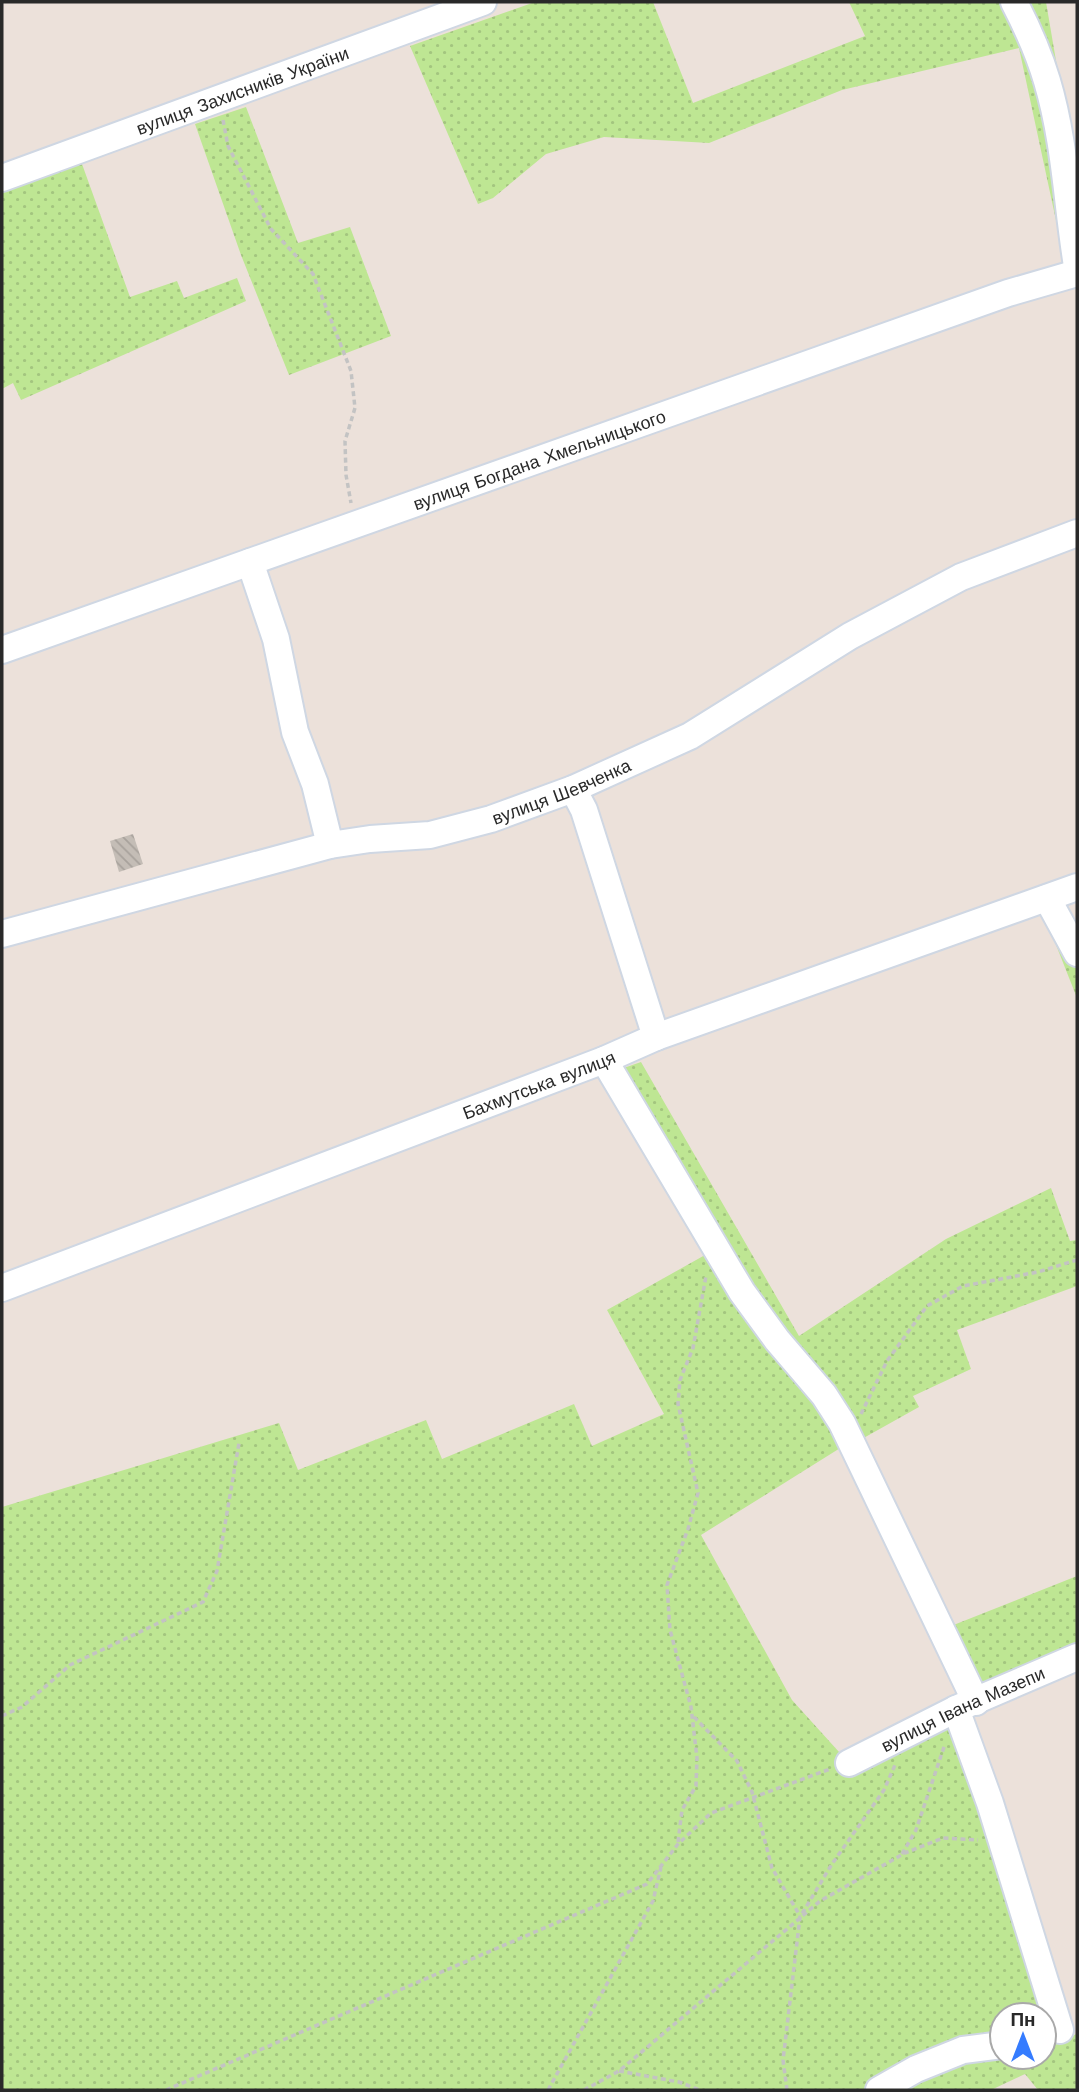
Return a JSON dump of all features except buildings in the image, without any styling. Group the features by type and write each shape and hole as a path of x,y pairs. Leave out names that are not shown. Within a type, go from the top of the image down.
{"street":[{"name":"вулиця Захисників України","path":"2,178 483,2"},
{"path":"1014,2 1048,83 1077,267"},
{"name":"вулиця Богдана Хмельницького","path":"2,650 1008,293 1077,273"},
{"name":"вулиця Шевченка","path":"2,934 330,845 430,835 491,819 573,789 690,736 850,636 961,577 1077,533"},
{"path":"250,562 276,639 295,732 316,784 330,845"},
{"path":"573,789 590,830 656,1037"},
{"name":"Бахмутська вулиця","path":"2,1287 604,1060 656,1037 1077,887"},
{"path":"1047,898 1077,953"},
{"path":"604,1060 742,1292 776,1340 824,1395 842,1423 966,1705 1005,1851 1061,2029"},
{"name":"вулиця Івана Мазепи","path":"849,1763 966,1705 1077,1657"},
{"path":"879,2090 916,2068 963,2050 988,2047"}],"path":[{"path":"219,97 228,146 271,229 313,274 351,371 355,408 345,441 351,526"},
{"path":"678,1844 682,1810 696,1786 697,1758 692,1716 670,1630 667,1585 698,1493 678,1404 680,1380 693,1348 712,1243"},
{"path":"849,1438 887,1361 927,1306 963,1286 1038,1272 1077,1260"},
{"path":"2,1716 22,1707 70,1665 203,1602 217,1571 239,1443"},
{"path":"692,1716 737,1760 754,1797 772,1868 800,1917"},
{"path":"787,2090 783,2060 800,1917 832,1864 884,1790 911,1732"},
{"path":"901,1855 916,1830 946,1741"},
{"path":"166,2090 647,1885 678,1844 711,1813 849,1763"},
{"path":"584,2090 619,2071 820,1900 901,1855 943,1838 976,1838 1005,1851"},
{"path":"548,2090 653,1901 662,1865"},
{"path":"619,2071 678,2082 700,2090"}],"green space":[{"path":"535,2 653,2 693,103 865,36 849,2 1006,2 1023,35 1051,133 1060,239 1019,48 842,90 709,143 604,137 546,154 493,198 478,204 410,46"},
{"path":"1020,2 1046,2 1062,96"},
{"path":"246,107 298,243 350,227 391,336 289,375 241,255 195,124"},
{"path":"82,164 130,297 177,281 184,298 237,278 246,301 21,400 13,383 2,389 2,192"},
{"path":"1047,922 1077,966 1077,998"},
{"path":"641,1062 799,1336 946,1239 1051,1188 1070,1241 1077,1240 1077,1286 957,1330 971,1369 913,1396 919,1407 860,1440 768,1318 618,1070"},
{"path":"705,1255 845,1445 701,1535 792,1700 849,1763 954,1717 1045,2001 988,2001 988,2047 873,2090 2,2090 2,1507 279,1423 298,1470 426,1420 442,1459 574,1404 592,1446 664,1414 607,1310"},
{"path":"1077,1576 1077,1645 980,1687 951,1626"},
{"path":"1077,2034 1077,2090 1038,2090 1025,2074 991,2090 906,2090 933,2072 986,2055 988,2071 1058,2071 1058,2040"}]}
